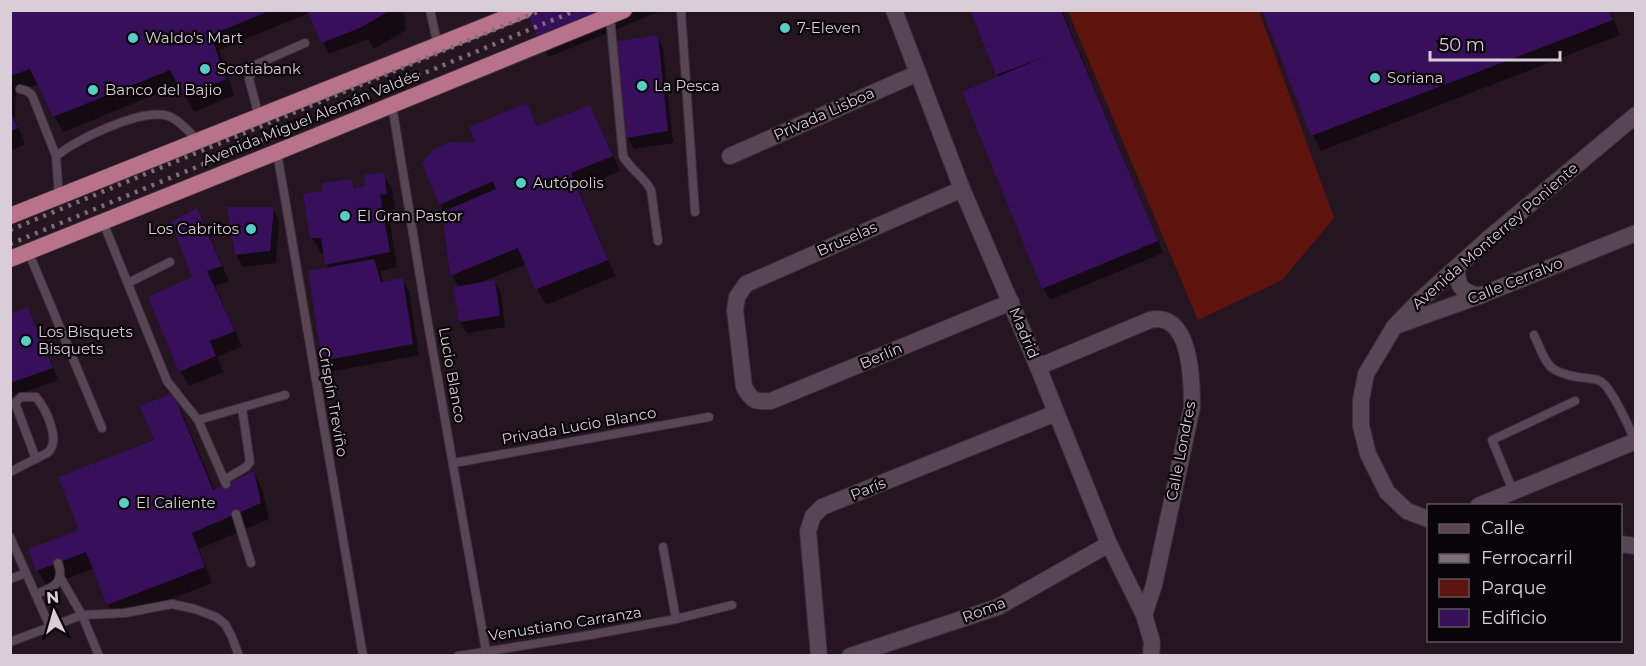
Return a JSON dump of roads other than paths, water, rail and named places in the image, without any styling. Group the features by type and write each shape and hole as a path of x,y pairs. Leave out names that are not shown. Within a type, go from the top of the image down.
{"highway":[{"name":"Avenida Miguel Alemán Valdés","path":"10,216 525,10"},
{"name":"Avenida Miguel Alemán Valdés","path":"10,259 615,13"}],"street":[{"name":"Madrid","path":"894,10 962,189 1011,302 1109,544 1144,615 1152,642 1151,656"},
{"name":"Privada Lisboa","path":"730,156 918,73"},
{"name":"Avenida Monterrey Poniente","path":"1427,519 1407,511 1387,492 1368,454 1361,426 1361,400 1366,374 1394,327 1456,267 1635,115"},
{"name":"Bruselas","path":"751,398 744,387 735,310 737,297 746,284 962,189"},
{"name":"Calle Cerralvo","path":"1394,327 1479,296 1635,233"},
{"path":"1456,267 1460,286 1466,293 1479,296"},
{"name":"Berlín","path":"751,398 759,402 771,401 1011,302"},
{"name":"Calle Londres","path":"1038,368 1149,320 1166,320 1177,329 1184,340 1192,382 1192,407 1154,585 1144,615"},
{"name":"París","path":"819,656 808,531 813,516 822,507 1056,413"},
{"path":"1483,504 1635,441"},
{"name":"Roma","path":"850,656 998,607 1109,544"}],"lane":[{"path":"430,10 438,46"},
{"path":"681,10 695,212"},
{"path":"615,13 623,156 651,190 658,241"},
{"path":"259,117 249,79 255,65 304,43"},
{"path":"20,89 32,95 56,156 60,197"},
{"name":"Lucio Blanco","path":"392,105 486,651"},
{"path":"56,156 81,140 148,114 167,116 180,124 198,141"},
{"name":"Crispín Treviño","path":"277,152 363,656"},
{"path":"103,222 167,381 198,420 225,482 250,462 242,408"},
{"path":"28,252 102,428"},
{"path":"128,284 170,262"},
{"path":"1534,335 1547,364 1553,370 1600,381 1606,387 1635,441"},
{"path":"198,420 285,395"},
{"path":"10,472 36,459 52,449 53,435 42,404 36,397 21,397 13,403 36,459"},
{"path":"1513,491 1492,440 1575,401"},
{"name":"Privada Lucio Blanco","path":"454,463 709,417"},
{"path":"236,514 251,563"},
{"path":"10,537 13,553 22,564 50,627"},
{"path":"663,547 676,619"},
{"path":"22,564 31,556"},
{"path":"58,563 60,577 82,615 99,656"},
{"path":"10,579 26,573"},
{"path":"36,594 53,588 60,577"},
{"path":"10,642 82,615 124,613 172,604 216,617 225,624 239,656"},
{"name":"Venustiano Carranza","path":"458,656 676,619 732,605"}],"railway":[{"path":"10,230 542,10"},
{"path":"10,244 577,10"}],"place":[{"name":"7-Eleven","path":"785,28"},
{"name":"Waldo's Mart","path":"133,38"},
{"name":"Scotiabank","path":"205,69"},
{"name":"Soriana","path":"1375,78"},
{"name":"La Pesca","path":"642,86"},
{"name":"Banco del Bajio","path":"93,90"},
{"name":"Autópolis","path":"521,183"},
{"name":"El Gran Pastor","path":"345,216"},
{"name":"Los Cabritos","path":"251,229"},
{"name":"Los Bisquets Bisquets","path":"26,341"},
{"name":"El Caliente","path":"124,503"}]}
